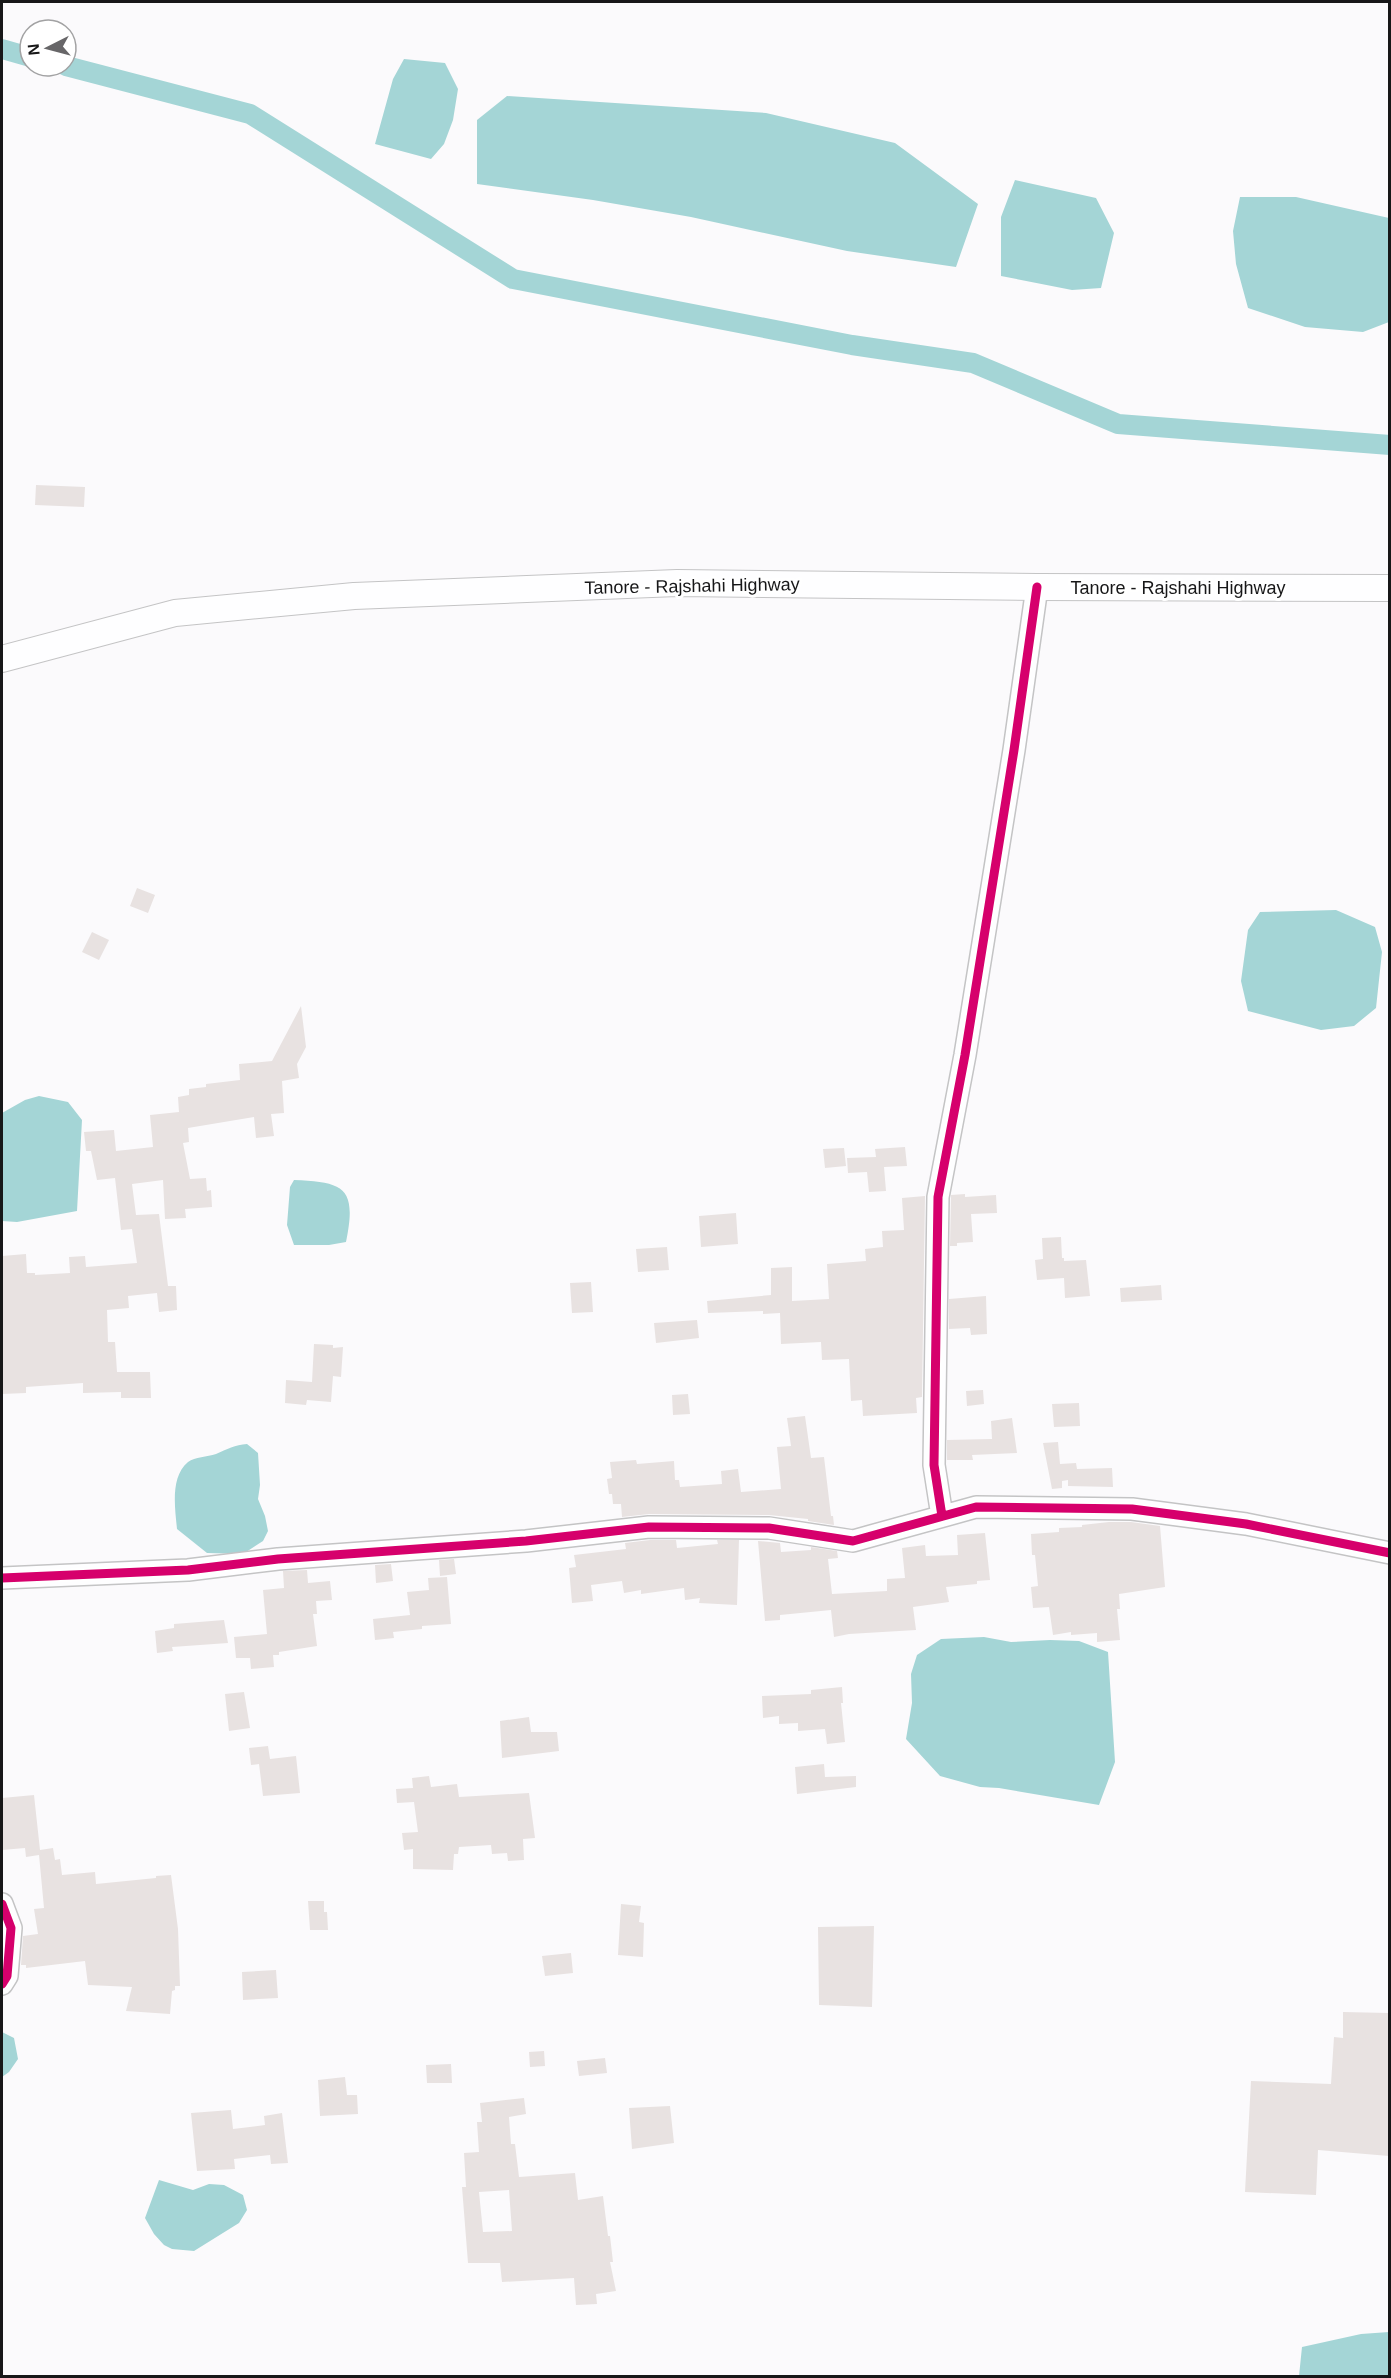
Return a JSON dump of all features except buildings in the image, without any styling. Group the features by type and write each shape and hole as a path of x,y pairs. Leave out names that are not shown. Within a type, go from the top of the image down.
{"main road":[{"name":"Tanore - Rajshahi Highway","path":"2,659 175,613 354,596 677,583 1389,588"}],"street":[{"path":"942,1516 934,1465 938,1197 965,1054 1014,750 1037,587"},
{"path":"2,1578 188,1570 278,1559 526,1541 649,1527 769,1528 853,1541 976,1507 1132,1509 1246,1524 1389,1553"},
{"path":"2,1904 11,1928 7,1976 2,1983"}],"water":[{"path":"404,59 445,63 458,89 453,120 444,144 431,159 375,144 393,79"},
{"path":"507,96 766,113 895,143 978,204 956,267 847,251 691,217 593,200 477,184 477,120"},
{"path":"1015,180 1096,198 1114,233 1101,288 1072,290 1001,276 1001,217"},
{"path":"1240,197 1296,197 1389,218 1389,322 1363,332 1305,327 1248,308 1236,264 1233,231"},
{"path":"1336,910 1375,927 1382,952 1376,1008 1354,1026 1321,1030 1248,1011 1241,981 1248,930 1260,912"},
{"path":"39,1096 68,1102 82,1120 77,1211 17,1222 2,1221 2,1113 25,1100"},
{"path":"294,1180 325,1183 336,1186 343,1192 348,1199 350,1210 346,1242 329,1245 294,1245 287,1225 290,1187"},
{"path":"247,1444 258,1453 260,1485 258,1499 268,1531 263,1541 243,1554 207,1553 177,1529 175,1493 178,1476 182,1468 191,1460"},
{"path":"984,1637 1011,1642 1079,1641 1108,1652 1115,1762 1099,1805 999,1788 980,1787 940,1776 906,1739 912,1703 911,1674 917,1655 941,1639"},
{"path":"2,2032 14,2038 18,2059 9,2072 2,2077"},
{"path":"159,2180 193,2190 209,2184 224,2185 243,2195 247,2210 239,2223 194,2251 172,2249 164,2245 154,2234 145,2218"},
{"path":"1389,2332 1389,2376 1299,2376 1302,2347 1361,2334"}],"waterway":[{"path":"2,49 18,54"},
{"path":"78,69 250,114 513,279 852,345 973,363 1118,424 1390,445"}],"cycle path":[{"path":"942,1516 934,1465 938,1197 965,1055 1014,750 1037,587"},
{"path":"2,1578 188,1570 278,1559 526,1541 649,1527 769,1528 853,1541 976,1507 1132,1509 1246,1524 1390,1553"},
{"path":"2,1904 11,1928 7,1976 2,1984"}]}
